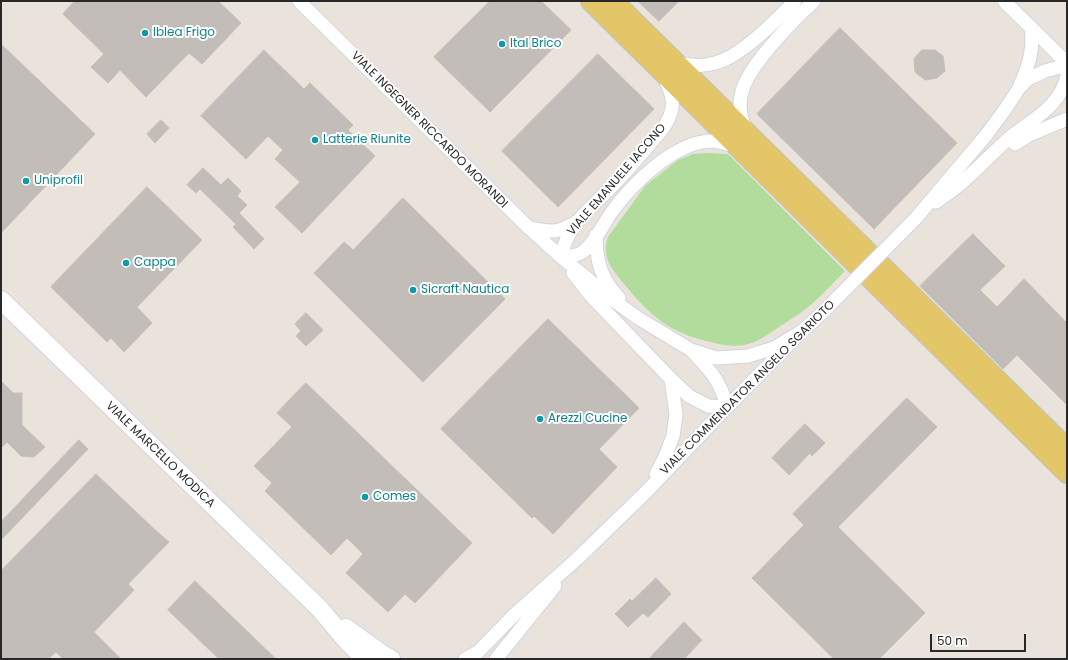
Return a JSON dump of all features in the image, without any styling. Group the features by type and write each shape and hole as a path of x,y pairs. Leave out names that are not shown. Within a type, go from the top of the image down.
{"main road":[{"path":"591,1 667,65 1039,433 1067,473"},
{"path":"613,1 667,65"},
{"path":"1039,433 1067,442"},
{"path":"1039,433 1067,449"},
{"path":"1039,433 1067,480"}],"street":[{"name":"VIALE INGEGNER RICCARDO MORANDI","path":"299,1 560,257"},
{"path":"667,65 698,66 717,63 726,59 755,38 795,1"},
{"path":"744,141 740,114 740,104 744,83 753,67 788,26 814,1"},
{"path":"1004,1 1067,64 1034,76 1018,88"},
{"path":"916,218 987,134 1006,108 1027,71 1033,40 1031,27"},
{"name":"VIALE EMANUELE IACONO","path":"667,65 673,105 670,118 617,182 578,221 565,240 560,257 581,253 589,246 611,213 633,186 666,158 690,146 709,141 724,143 744,141"},
{"path":"965,180 1009,139 1048,108 1057,98 1066,83 1067,75"},
{"path":"916,218 965,180 1028,135 1067,119"},
{"name":"VIALE COMMENDATOR ANGELO SGARIOTO","path":"578,558 647,491 726,408 916,218"},
{"path":"529,228 545,231 556,231 565,229 578,221"},
{"path":"596,235 597,259 603,275 612,291 638,318"},
{"path":"560,257 606,295 638,318 691,350 716,358 748,356 774,348 802,331"},
{"path":"560,257 590,295 689,396 708,406 726,408 723,391 713,374 691,350"},
{"name":"VIALE MARCELLO MODICA","path":"1,300 320,609"},
{"path":"647,491 665,457 673,436 676,414 671,379"},
{"path":"465,659 478,652 514,614 578,558"},
{"path":"496,659 578,558"},
{"path":"320,609 346,640 365,659"},
{"path":"320,609 391,659"}],"green space":[{"path":"693,154 728,154 845,271 811,305 761,339 744,345 723,345 697,338 684,334 662,322 634,296 612,268 607,257 606,244 608,237 645,186 678,160"}],"building":[{"name":"Iblea Frigo","path":"75,1 218,1 241,23 202,64 189,53 146,97 120,70 108,83 91,67 104,54 63,14"},
{"name":"Ital Brico","path":"490,1 541,1 571,30 490,112 434,57"},
{"path":"638,1 679,1 659,21"},
{"path":"840,28 957,143 874,229 757,114"},
{"name":"Uniprofil","path":"1,44 95,134 1,233"},
{"name":"Latterie Riunite","path":"264,50 304,89 310,83 353,125 348,130 375,156 302,233 275,207 300,182 275,159 283,150 268,136 246,159 201,116"},
{"path":"922,50 935,50 943,56 945,71 937,78 925,80 915,72 914,59"},
{"path":"598,54 654,109 558,207 502,151"},
{"path":"161,120 169,128 155,143 147,134"},
{"path":"203,168 221,185 228,178 241,191 237,196 247,205 239,213 264,239 254,249 233,227 236,224 200,189 196,193 187,185"},
{"name":"Cappa","path":"147,187 202,240 137,307 152,323 124,352 111,338 107,342 51,287"},
{"name":"Sicraft Nautica","path":"403,198 505,299 423,382 314,273 344,242 353,250"},
{"path":"973,234 1005,266 980,290 997,307 1024,279 1067,323 1067,405 1017,355 1003,369 920,286"},
{"path":"306,313 323,330 306,346 296,336 301,331 295,324"},
{"name":"Arezzi Cucine","path":"548,319 639,408 599,449 617,467 553,534 534,516 532,518 441,429"},
{"path":"1,381 13,393 22,393 22,425 45,447 34,457 21,456 7,442 1,448"},
{"name":"Comes","path":"306,383 472,543 415,603 405,594 388,612 346,573 363,554 347,538 331,555 265,491 272,483 254,466 292,427 277,413"},
{"path":"907,398 937,427 838,527 925,613 879,659 834,659 752,578 804,525 793,514"},
{"path":"805,424 825,443 812,456 810,453 789,475 772,458"},
{"path":"79,440 88,449 1,540 1,522"},
{"path":"96,474 169,542 128,584 134,590 94,632 121,659 63,659 56,652 48,659 1,659 1,571"},
{"path":"656,578 671,594 648,617 643,613 628,627 615,614 630,599 632,601"},
{"path":"195,581 276,659 219,659 168,610"},
{"path":"684,622 702,640 684,659 649,659"}],"place":[{"name":"Iblea Frigo","path":"145,33"},
{"name":"Ital Brico","path":"502,44"},
{"name":"Latterie Riunite","path":"315,140"},
{"name":"Uniprofil","path":"26,181"},
{"name":"Cappa","path":"126,263"},
{"name":"Sicraft Nautica","path":"413,290"},
{"name":"Arezzi Cucine","path":"540,419"},
{"name":"Comes","path":"365,497"}]}
